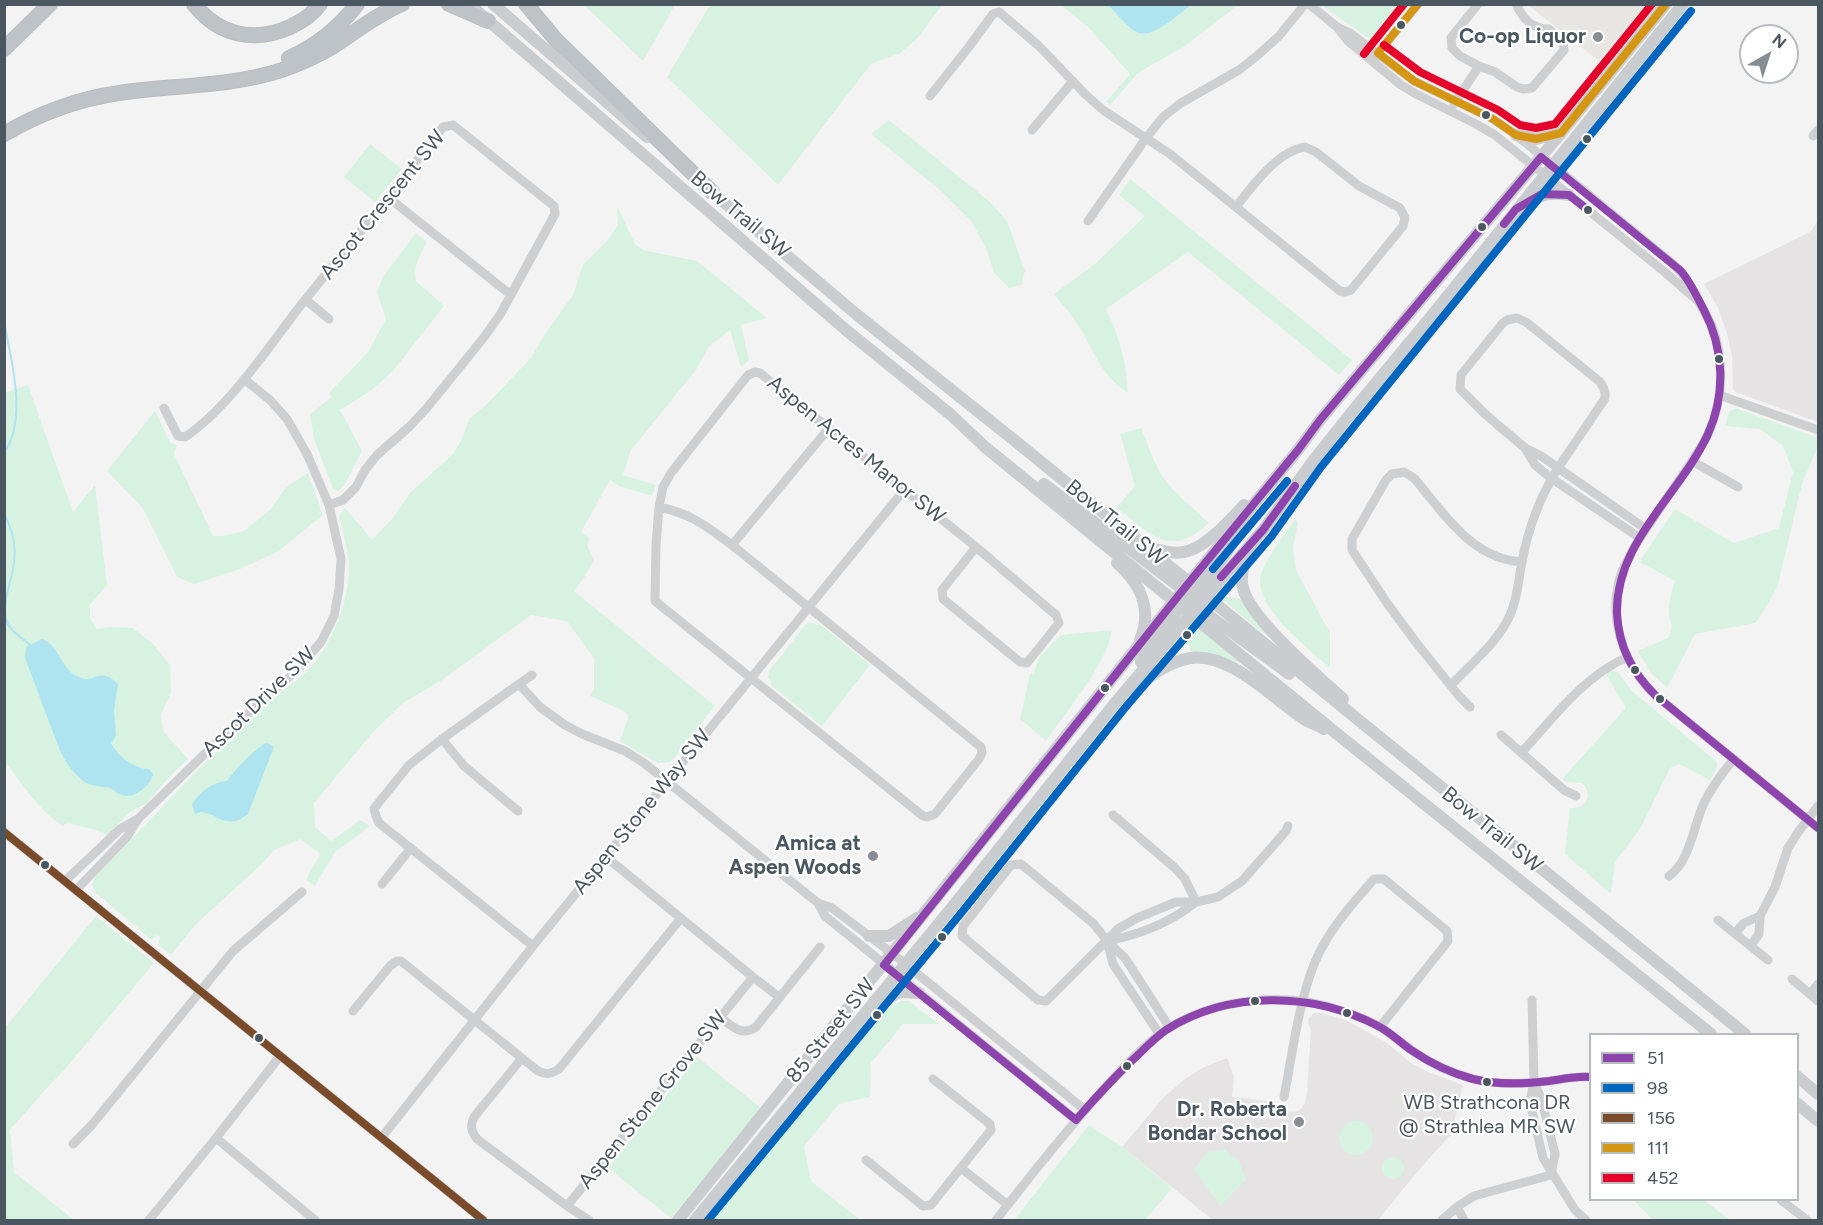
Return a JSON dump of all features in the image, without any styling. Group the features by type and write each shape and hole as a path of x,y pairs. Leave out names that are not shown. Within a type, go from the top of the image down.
{"highway":[{"path":"4,49 50,4"},
{"path":"194,4 210,20 226,30 243,36 279,32 299,23 320,4"},
{"path":"238,80 298,55 314,45 350,14 357,4"},
{"path":"4,134 47,112 76,102 118,93 238,80 281,70 314,57 402,4"},
{"path":"449,4 488,21"},
{"path":"526,4 556,40 712,192"}],"main road":[{"name":"Bow Trail SW","path":"469,4 846,330 950,414 985,447 1190,598"},
{"name":"Bow Trail SW","path":"493,4 856,314 1143,545 1190,598 1341,738 1709,1033"},
{"name":"85 Street SW","path":"695,1221 954,905 1116,702 1273,481 1341,395 1666,4"},
{"name":"85 Street SW","path":"678,1221 1137,646 1263,530 1356,407 1683,4"},
{"path":"1516,135 1536,139 1561,133"},
{"path":"1516,209 1542,194 1552,192 1569,195"},
{"path":"1341,395 1356,407"},
{"path":"950,414 1406,760"},
{"path":"985,447 1017,479 1135,581 1143,597 1146,613 1143,634 1137,646"},
{"path":"1143,545 1168,552 1186,552 1197,547 1210,538 1288,462"},
{"path":"1263,530 1250,550 1241,577 1243,590 1250,603 1267,626 1406,760"},
{"path":"1071,759 1190,598"},
{"path":"1116,702 1159,670 1182,660 1204,658 1228,666 1307,721 1341,738"},
{"name":"Bow Trail SW","path":"1406,760 1743,1033"},
{"path":"869,936 889,936 926,913"},
{"path":"874,1002 885,1000 900,992 919,993"},
{"path":"1799,1079 1818,1094"},
{"path":"1799,1106 1818,1121"}],"street":[{"path":"1088,222 1163,117 1175,107 1239,70 1258,55 1279,36 1305,4"},
{"path":"1309,4 1337,27 1348,41 1414,81 1493,119 1516,135 1537,162"},
{"path":"1375,57 1418,4"},
{"path":"1478,4 1451,38 1452,48 1460,56 1495,72 1517,87 1532,88 1564,50 1563,42 1549,29 1538,29 1522,17 1516,4"},
{"path":"930,96 993,14 999,12 1039,46 1103,110 1146,138 1340,291 1351,290 1403,226 1405,218 1400,208 1359,186 1316,152 1305,147 1290,152 1262,175 1236,207"},
{"path":"1375,57 1416,94 1485,129 1537,162 1673,264 1692,285 1711,324 1718,348 1719,395 1708,434 1640,538 1624,567 1617,595 1616,617 1619,633 1627,657 1639,678 1655,695 1818,828"},
{"path":"1451,112 1479,66"},
{"path":"1032,130 1073,81"},
{"name":"Ascot Crescent SW","path":"164,408 178,436 185,437 201,426 244,379 443,127 453,125 554,206 555,214 501,313 485,336 426,409 376,455 356,487 343,500 329,505"},
{"path":"1548,171 1569,195 1699,302"},
{"path":"389,198 511,295"},
{"path":"306,300 329,319"},
{"path":"1451,685 1507,622 1518,595 1522,562 1532,518 1551,478 1558,468 1604,400 1605,392 1599,381 1526,322 1513,318 1502,324 1461,375 1459,386 1462,393 1525,448 1541,456 1558,468 1646,529"},
{"name":"Aspen Acres Manor SW","path":"752,677 655,600 656,545 663,487 671,473 751,373 764,375 976,547 1058,617 1059,623 1027,663 1020,662 943,599 942,590 976,547"},
{"name":"Ascot Drive SW","path":"76,890 127,837 138,819 227,732 297,671 321,642 334,616 341,559 329,505 307,454 287,419 270,400 244,379"},
{"path":"1719,395 1818,430"},
{"path":"732,545 829,428"},
{"path":"1525,448 1535,465 1551,478 1640,538"},
{"path":"1692,461 1738,487"},
{"path":"1470,707 1414,641 1354,553 1351,543 1386,480 1392,474 1404,472 1414,478 1462,535 1473,544 1498,557 1522,562"},
{"name":"Aspen Stone Way SW","path":"382,1137 533,946 905,489"},
{"path":"659,507 696,519 732,545 981,747 981,756 935,814 929,817 924,816 752,677"},
{"path":"1522,752 1582,686 1606,668 1627,657"},
{"path":"532,675 409,765 374,809 379,823 533,946"},
{"path":"519,684 540,707 565,725 625,751 644,763 819,903 832,908 893,954 1085,1110"},
{"path":"1501,735 1564,790 1576,796"},
{"path":"442,739 464,766 518,811"},
{"path":"1669,876 1678,868 1686,854 1708,796 1734,759"},
{"path":"1751,945 1759,934 1760,916 1775,887 1788,848 1818,806"},
{"path":"1113,815 1175,868 1185,879 1196,902"},
{"name":"Ascot Drive SW","path":"65,881 120,829 138,819"},
{"path":"1170,1028 1125,958 1107,942 1094,924 1021,864 1011,866 963,926 962,936 1038,1000 1046,1001 1107,942 1118,929 1137,918 1176,902 1196,902 1218,897 1242,880 1288,826"},
{"path":"4,832 483,1221"},
{"path":"382,884 411,848"},
{"path":"606,857 779,997"},
{"path":"1284,1097 1303,1002 1315,962 1334,928 1374,879 1384,879 1447,931 1449,936 1448,941 1380,1027"},
{"path":"73,1144 91,1126 233,951 302,892"},
{"path":"1107,942 1125,938 1181,914 1196,902"},
{"path":"819,903 825,916 1076,1120"},
{"path":"1735,933 1744,923 1760,916"},
{"path":"353,1011 390,966 400,961 476,1019 522,1058 545,1074 552,1073 559,1069 681,918"},
{"path":"1718,920 1768,960"},
{"path":"1107,942 1113,964 1160,1035"},
{"path":"720,1017 739,1031 750,1031 756,1027 820,947"},
{"name":"Aspen Stone Grove SW","path":"522,1058 474,1117 471,1129 477,1139 567,1206 753,977"},
{"path":"1792,979 1818,1001"},
{"path":"1810,994 1818,984"},
{"path":"996,1221 1076,1120 1122,1069 1170,1028 1195,1015 1229,1004 1265,999 1303,1002 1343,1011 1380,1027 1420,1056 1474,1079 1499,1083 1589,1077"},
{"path":"1532,1000 1534,1082 1542,1101 1555,1154 1551,1175 1575,1210 1586,1221"},
{"path":"149,1221 280,1056"},
{"path":"866,1160 923,1206 931,1205 991,1130 990,1124 933,1078"},
{"path":"216,1138 315,1221"},
{"path":"961,1168 1008,1205"},
{"path":"1442,1221 1474,1196 1551,1175"},
{"path":"1782,1201 1807,1221"},
{"path":"567,1206 590,1221"},
{"path":"1457,1207 1464,1221"}],"shaded area":[{"path":"1528,5 1645,5 1599,61"},
{"path":"1818,221 1818,422 1735,392 1732,356 1727,333 1718,308 1704,284 1810,232"},
{"name":"Dr. Roberta Bondar School","path":"1314,1013 1345,1020 1387,1043 1411,1063 1463,1085 1452,1133 1378,1220 1213,1220 1122,1147 1163,1098 1185,1079 1202,1068 1227,1058 1234,1077 1232,1097 1271,1101 1282,1111 1295,1112 1301,1109 1307,1092 1311,1030 1308,1023"}],"green space":[{"path":"584,5 675,5 643,61"},
{"path":"715,5 942,5 917,39 899,54 871,64 778,185 667,77 708,8"},
{"path":"1061,5 1238,5 1185,46 1138,73 1110,105 1106,102 1130,74 1088,27"},
{"path":"1321,5 1408,5 1386,32 1376,39 1370,39"},
{"path":"889,120 990,202 1007,221 1025,271 1021,285 1009,288 994,273 987,251 972,222 940,190 871,134"},
{"path":"370,144 402,169 375,202 344,177"},
{"path":"1130,179 1352,360 1339,375 1188,252 1106,309 1122,350 1128,393 1119,386 1105,372 1077,324 1054,294 1095,264 1145,216 1119,195"},
{"path":"617,206 635,244 643,250 697,261 767,318 741,325 749,360 741,367 730,330 709,346 696,370 631,450 623,475 656,485 652,496 619,486 610,480 581,532 590,539 587,545 594,560 574,591 715,706 671,762 658,763 620,741 629,715 590,696 594,689 594,658 567,621 531,615 442,680 403,703 373,732 314,803 315,827 331,841 360,820 370,826 335,852 315,886 306,880 320,854 301,839 274,850 263,863 196,924 171,955 158,945 160,937 157,935 152,940 97,894 93,886 95,877 220,748 313,664 331,637 344,605 347,588 348,556 339,516 345,508 372,540 392,519 410,493 453,454 461,441 469,419 484,407 531,358 573,295 583,265 607,241 618,225"},
{"path":"416,233 427,242 416,266 416,281 444,306 393,371 372,390 340,410 362,451 344,486 339,491 333,489 314,439 310,414 332,397 329,393 368,352 386,319 377,292 383,277"},
{"path":"28,385 73,512 95,485 107,585 90,605 90,618 97,629 133,628 153,644 170,665 171,693 161,714 163,731 188,759 146,804 130,812 107,835 69,823 63,825 56,821 32,797 5,762 4,393"},
{"path":"1734,409 1818,438 1818,446 1802,484 1777,588 1756,623 1695,634 1667,688 1652,674 1638,651 1668,638 1671,627 1670,603 1675,581 1640,562 1644,555 1675,509 1734,543 1779,528 1793,472 1783,446 1760,429 1725,426 1729,412"},
{"path":"155,411 170,442 177,445 174,454 213,536 244,531 271,509 286,487 308,473 323,515 277,552 240,569 194,584 177,577 142,507 107,471"},
{"path":"1141,428 1153,458 1167,483 1209,523 1183,540 1171,541 1150,534 1117,507 1135,486 1120,434"},
{"path":"1296,519 1298,523 1293,547 1296,570 1330,633 1330,668 1273,613 1265,600 1261,586 1261,574 1266,562"},
{"path":"1226,597 1243,599 1267,632 1264,634 1223,600"},
{"path":"807,623 817,625 819,623 870,665 822,726 770,684 772,682 768,678 769,671"},
{"path":"1200,628 1240,661 1239,663 1214,655 1192,653 1187,642"},
{"path":"1112,630 1094,673 1046,741 1020,719 1030,674 1034,672 1039,658 1061,635"},
{"path":"1611,671 1618,672 1631,690 1717,762 1717,767 1710,780 1679,764 1670,768 1640,829 1615,862 1611,894 1565,854 1570,808 1580,807 1588,797 1582,783 1562,779 1626,708 1606,674"},
{"path":"96,916 154,963 65,1069 10,1130 14,1172 74,1220 5,1220 5,1028"},
{"path":"901,1001 909,1001 939,1024 903,1024 871,1063 870,1097 839,1104 804,1146 811,1181 860,1220 709,1220 853,1040 875,1018"},
{"path":"697,1057 761,1108 671,1218 608,1168"},
{"path":"1356,1121 1368,1126 1373,1138 1368,1150 1356,1155 1344,1150 1339,1138 1344,1126"},
{"path":"1089,1125 1122,1147 1172,1188 1145,1220 1014,1220"},
{"path":"1225,1150 1239,1161 1246,1180 1220,1206 1194,1170 1207,1152"},
{"path":"1393,1157 1403,1164 1404,1168 1397,1178 1393,1179 1383,1172 1382,1168 1389,1158"},
{"path":"1634,1201 1705,1201 1730,1220 1653,1220"}],"water":[{"path":"1108,5 1191,5 1166,24 1145,34 1131,28"},
{"path":"42,639 52,646 68,669 78,677 89,679 106,676 118,684 114,710 116,736 111,743 127,761 138,767 149,769 153,774 149,783 137,793 127,796 110,788 89,784 79,778 67,763 60,751 25,658 26,647"},
{"path":"266,743 274,747 248,814 237,820 228,821 205,813 195,814 192,804 199,795 212,785 227,781 250,755"}],"waterway":[{"path":"4,321 16,388 15,423 4,453"},
{"path":"4,514 12,532 15,550 5,605 6,619 13,631 30,645"}],"transit line":[{"name":"452","path":"1364,54 1404,4"},
{"name":"111","path":"1418,4 1378,53 1414,81 1493,119 1516,135 1536,139 1561,133"},
{"name":"452","path":"1384,45 1420,72 1498,110 1520,125 1536,128 1555,124 1652,4"},
{"name":"111","path":"1561,133 1666,4"},
{"name":"98","path":"708,1220 962,912 1124,709 1271,537 1321,467 1691,11"},
{"name":"51","path":"1589,1077 1520,1083 1473,1079 1433,1063 1382,1028 1353,1015 1299,1002 1271,1000 1244,1002 1191,1017 1166,1030 1122,1070 1076,1120 884,965 1320,420 1541,157 1681,271 1694,290 1711,325 1719,356 1718,403 1708,434 1682,478 1651,520 1626,564 1619,588 1617,614 1618,626 1628,658 1633,668 1655,695 1818,828"},
{"name":"51","path":"1504,224 1516,209 1542,194 1569,195 1588,210"},
{"name":"98","path":"1213,569 1287,481"},
{"name":"51","path":"1221,577 1263,530 1295,486"},
{"name":"156","path":"4,832 483,1220"}],"place":[{"name":"Co-op Liquor","path":"1598,37"},
{"name":"Amica at Aspen Woods","path":"873,856"},
{"name":"WB Strathcona DR @ Strathlea MR SW","path":"1487,1082"},
{"name":"Dr. Roberta Bondar School","path":"1299,1122"}]}
